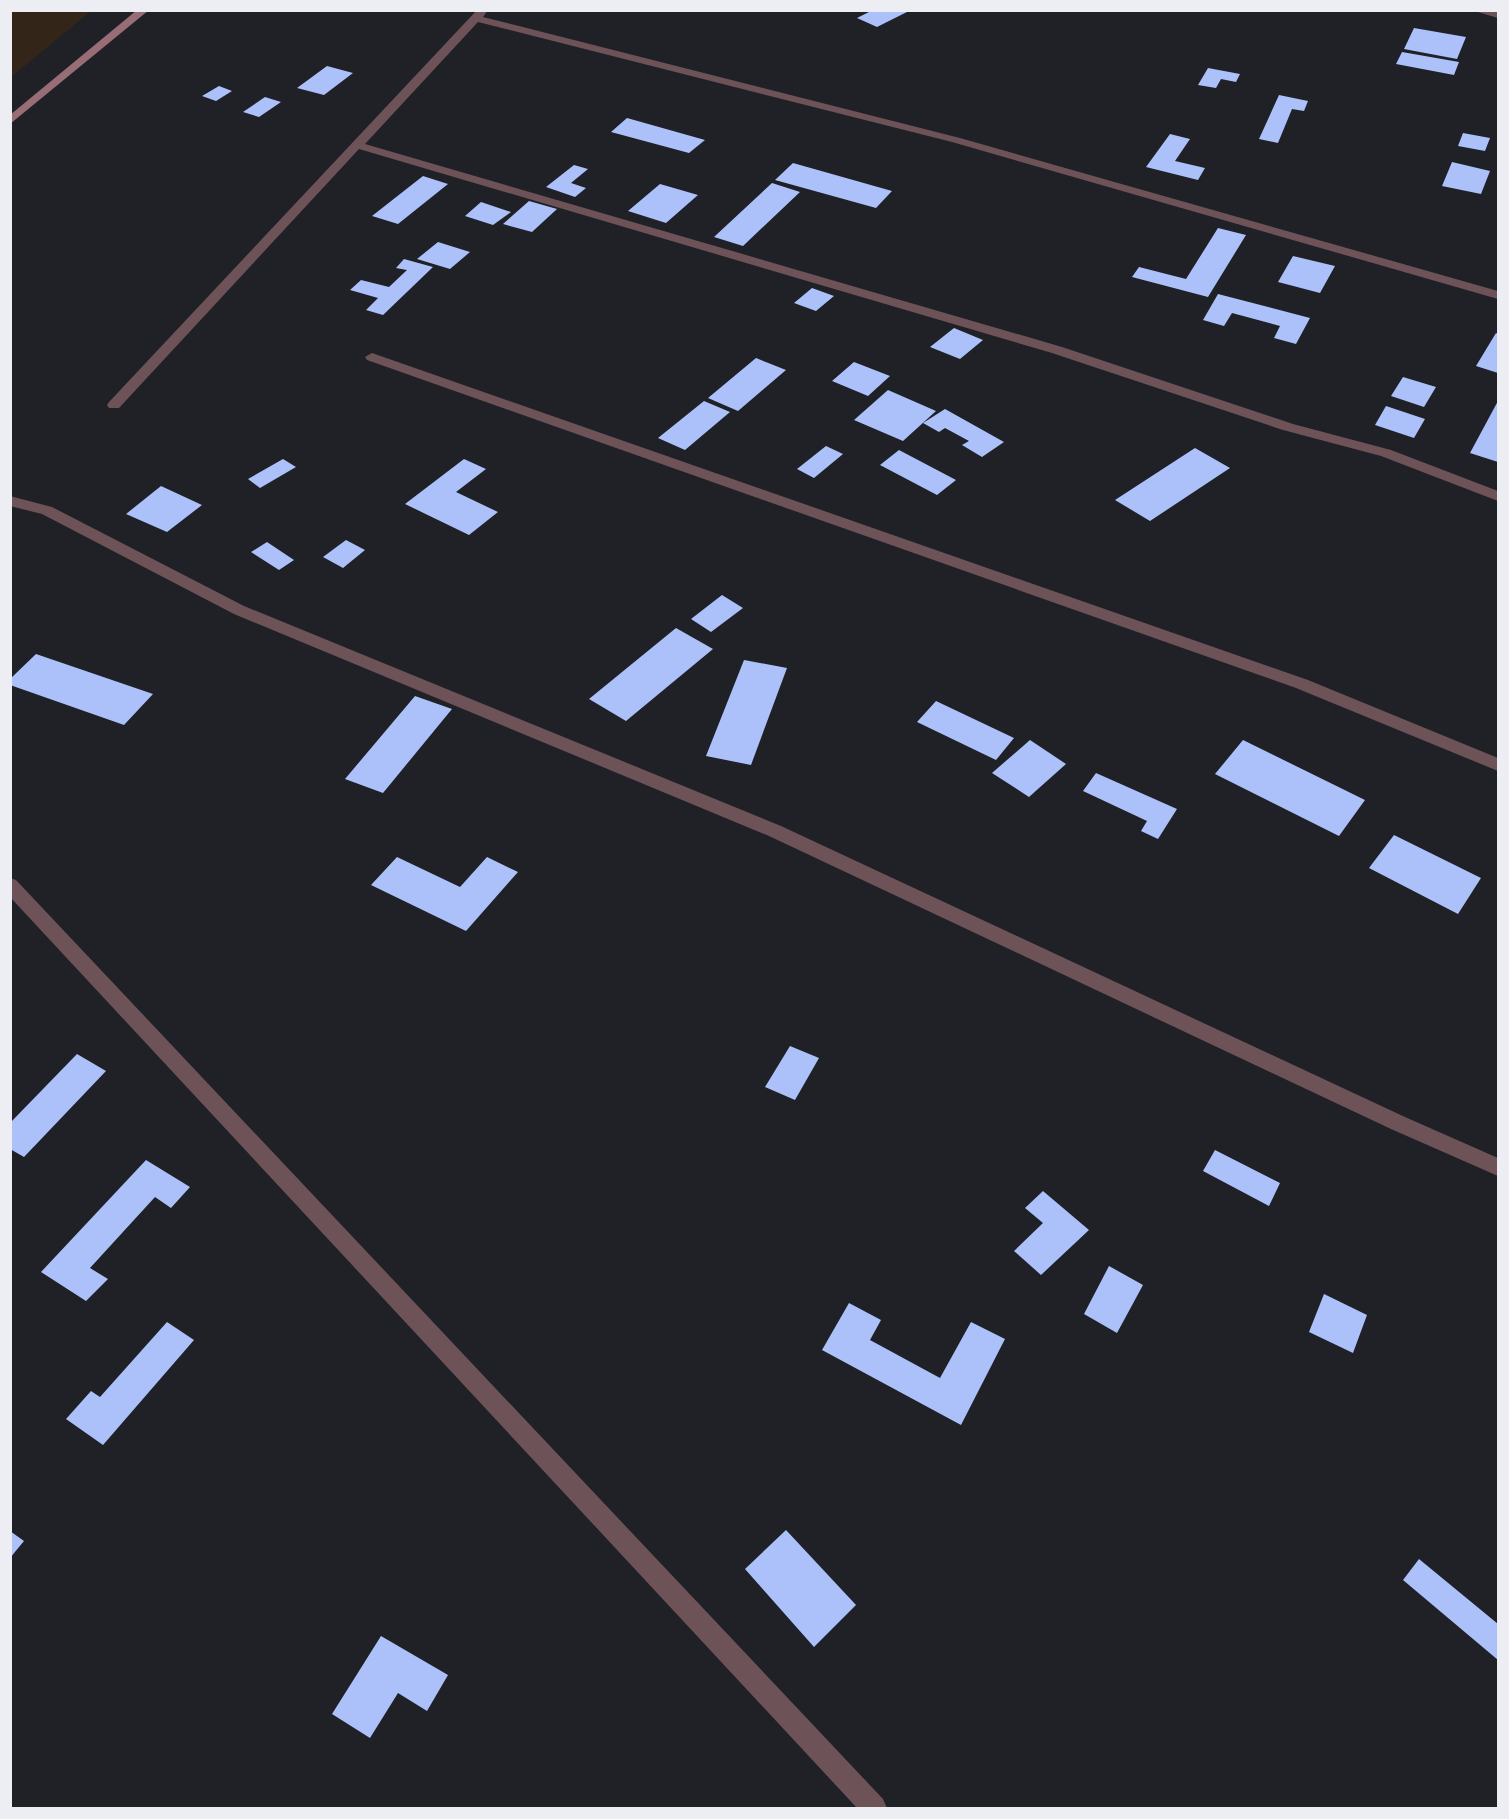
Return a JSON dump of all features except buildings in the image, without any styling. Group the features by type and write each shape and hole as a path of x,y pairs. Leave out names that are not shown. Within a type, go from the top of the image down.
{"main road":[{"path":"10,121 144,10"}],"street":[{"path":"1482,10 1498,15"},
{"path":"114,405 480,14 956,140 1302,237 1498,295"},
{"path":"357,145 1057,350 1288,427 1386,453 1498,496"},
{"path":"372,357 1302,684 1498,765"},
{"path":"10,501 47,510 239,610 775,831 1398,1123 1498,1167"},
{"path":"10,885 874,1809"}],"shaded area":[{"path":"11,10 91,10 91,11 11,77"}]}
